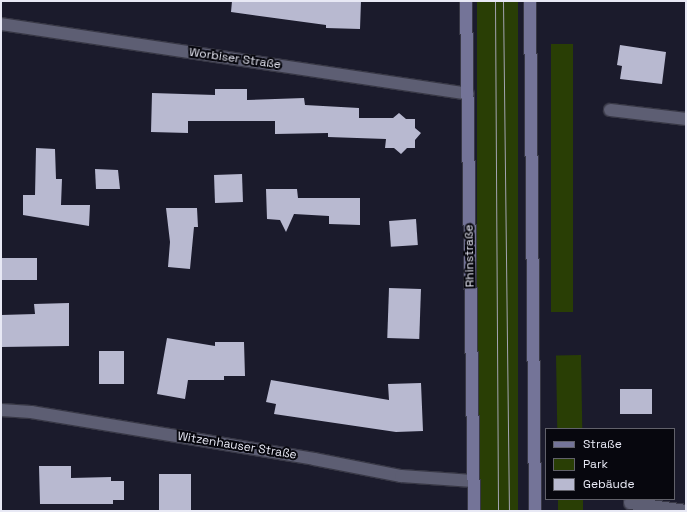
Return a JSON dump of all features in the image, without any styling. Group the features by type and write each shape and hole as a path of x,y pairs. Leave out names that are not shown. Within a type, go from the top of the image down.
{"main road":[{"name":"Rhinstraße","path":"466,1 474,511"},
{"path":"530,1 535,511"}],"street":[{"name":"Worbiser Straße","path":"1,24 468,94"},
{"path":"610,110 686,119"},
{"name":"Witzenhauser Straße","path":"1,410 31,412 267,451 401,476 473,481"},
{"path":"630,503 686,511"}],"green space":[{"path":"477,1 518,1 518,511 477,511"},
{"path":"551,44 573,44 573,312 551,312"},
{"path":"556,355 581,355 582,428 557,428"},
{"path":"558,500 583,500 583,511 558,511"}],"building":[{"path":"232,1 361,1 360,29 326,28 326,25 231,12"},
{"path":"620,45 666,52 662,84 620,79 622,66 617,65"},
{"path":"215,89 247,89 247,100 304,98 305,105 359,108 359,118 393,118 399,113 406,119 415,119 415,128 421,133 415,140 415,148 407,148 401,154 394,148 385,148 386,139 328,137 328,133 275,134 275,121 188,121 188,133 151,132 152,93 215,95"},
{"path":"36,148 55,149 56,179 62,179 61,205 90,205 89,226 23,215 23,195 35,195"},
{"path":"95,169 118,170 120,189 96,189"},
{"path":"242,174 243,202 215,203 214,175"},
{"path":"266,189 297,189 298,198 360,198 360,225 329,224 329,216 294,214 286,232 280,220 267,219"},
{"path":"166,208 197,208 198,227 194,227 190,269 168,267 170,242"},
{"path":"416,219 418,245 391,247 389,221"},
{"path":"1,258 37,258 37,280 1,280"},
{"path":"389,288 421,289 419,339 387,338"},
{"path":"69,303 69,346 1,347 1,315 35,314 34,304"},
{"path":"167,338 215,346 215,342 244,342 245,376 224,376 224,380 188,380 185,399 157,394"},
{"path":"99,351 124,351 124,384 99,384"},
{"path":"271,380 389,400 388,384 421,383 423,431 396,432 274,414 276,404 266,402"},
{"path":"620,389 652,389 652,414 620,414"},
{"path":"39,466 71,466 71,478 111,477 111,481 124,481 124,500 113,500 113,504 40,504"},
{"path":"159,474 191,474 191,511 159,511"}],"tram line":[{"path":"495,1 498,511"},
{"path":"503,1 509,511"}]}
